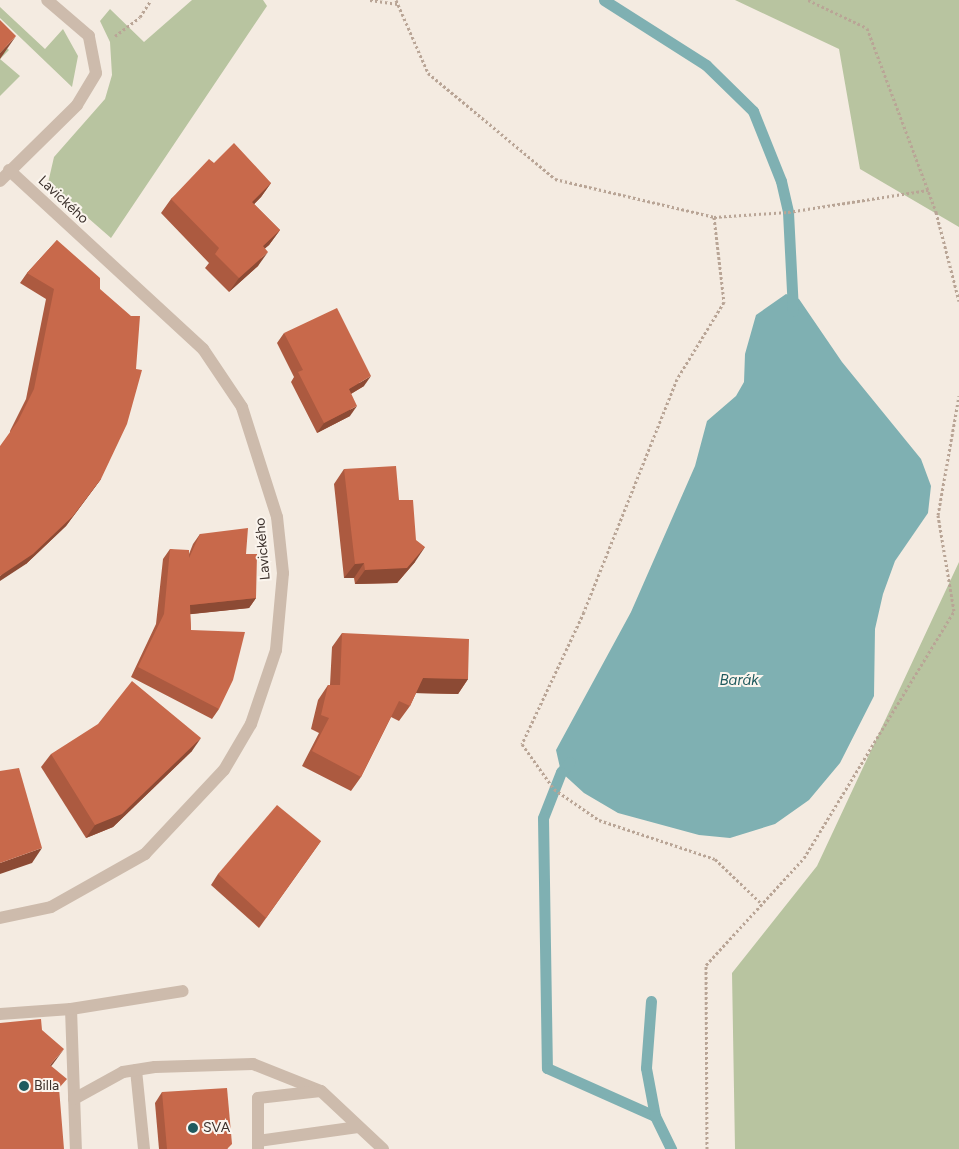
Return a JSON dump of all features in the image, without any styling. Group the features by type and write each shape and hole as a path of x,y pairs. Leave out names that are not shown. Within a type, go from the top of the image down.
{"street":[{"path":"0,181 9,170 77,105 96,73 89,36 47,0"},
{"name":"Lavického","path":"0,918 51,907 145,854 189,812 224,770 251,724 276,650 283,573 277,517 264,465 231,390 202,349 9,170"},
{"path":"0,1014 71,1009 183,991"},
{"path":"71,1009 76,1149"},
{"path":"74,1099 123,1072 253,1064 321,1091 383,1149"},
{"path":"136,1070 144,1149"},
{"path":"321,1091 258,1098 258,1145 358,1127"}],"path":[{"path":"92,53 140,17 151,0"},
{"path":"370,0 397,2 428,73 555,179 714,217 788,212 928,190"},
{"path":"808,0 866,28 928,190 959,301"},
{"path":"714,217 724,302 678,379 584,612 522,744 554,789 599,820 715,859 762,904"},
{"path":"708,1149 706,965 804,858 954,611 938,514 959,396"}],"green space":[{"path":"192,0 263,0 267,6 111,238 48,183 54,157 105,99 112,75 110,42 100,21 110,9 144,42"},
{"path":"735,0 959,0 959,227 860,169 839,49"},
{"path":"0,7 45,49 63,29 78,56 72,87 0,18"},
{"path":"0,41 9,50 0,59"},
{"path":"0,59 20,76 0,96"},
{"path":"959,562 959,1149 735,1149 732,973 817,866"}],"water":[{"name":"Barák","path":"786,294 799,299 842,362 921,459 931,486 928,513 895,561 883,594 875,629 874,696 840,763 809,800 775,824 730,838 699,835 618,813 584,793 561,772 556,750 631,612 695,466 707,421 736,396 744,382 745,354 756,315"}],"building":[{"path":"0,20 16,36 0,53"},
{"path":"234,143 271,183 252,202 280,230 263,246 268,252 239,278 215,254 219,248 171,199 209,159 214,163"},
{"path":"57,240 100,278 100,289 131,316 140,316 136,369 142,370 127,424 101,479 73,516 33,554 0,576 0,446 18,421 34,389 54,289 27,273"},
{"path":"337,308 371,376 349,389 357,406 324,423 298,372 303,370 284,333"},
{"path":"396,466 399,500 413,500 416,540 425,547 407,568 365,570 364,563 355,564 344,469"},
{"path":"248,528 246,554 257,554 256,598 190,605 191,630 245,632 233,680 219,709 138,667 164,614 170,549 189,550 189,558 200,534"},
{"path":"342,633 469,639 468,679 423,678 410,706 399,701 361,777 312,751 329,718 321,715 328,685 340,685"},
{"path":"132,681 201,738 122,814 95,825 51,754 98,724"},
{"path":"19,768 42,848 0,863 0,771"},
{"path":"277,805 321,841 266,918 218,874"},
{"name":"Billa","path":"41,1019 42,1030 64,1049 50,1065 67,1079 59,1088 64,1149 0,1149 0,1023"},
{"path":"227,1088 232,1144 227,1149 167,1149 162,1092"}],"waterway":[{"path":"604,0 706,65 753,111 781,181 788,212 793,311"},
{"path":"570,762 561,772 543,818 547,1068 655,1116"},
{"path":"651,1001 646,1068 655,1116 671,1149"}],"place":[{"name":"Billa","path":"24,1086"},
{"name":"SVA","path":"193,1128"}]}
